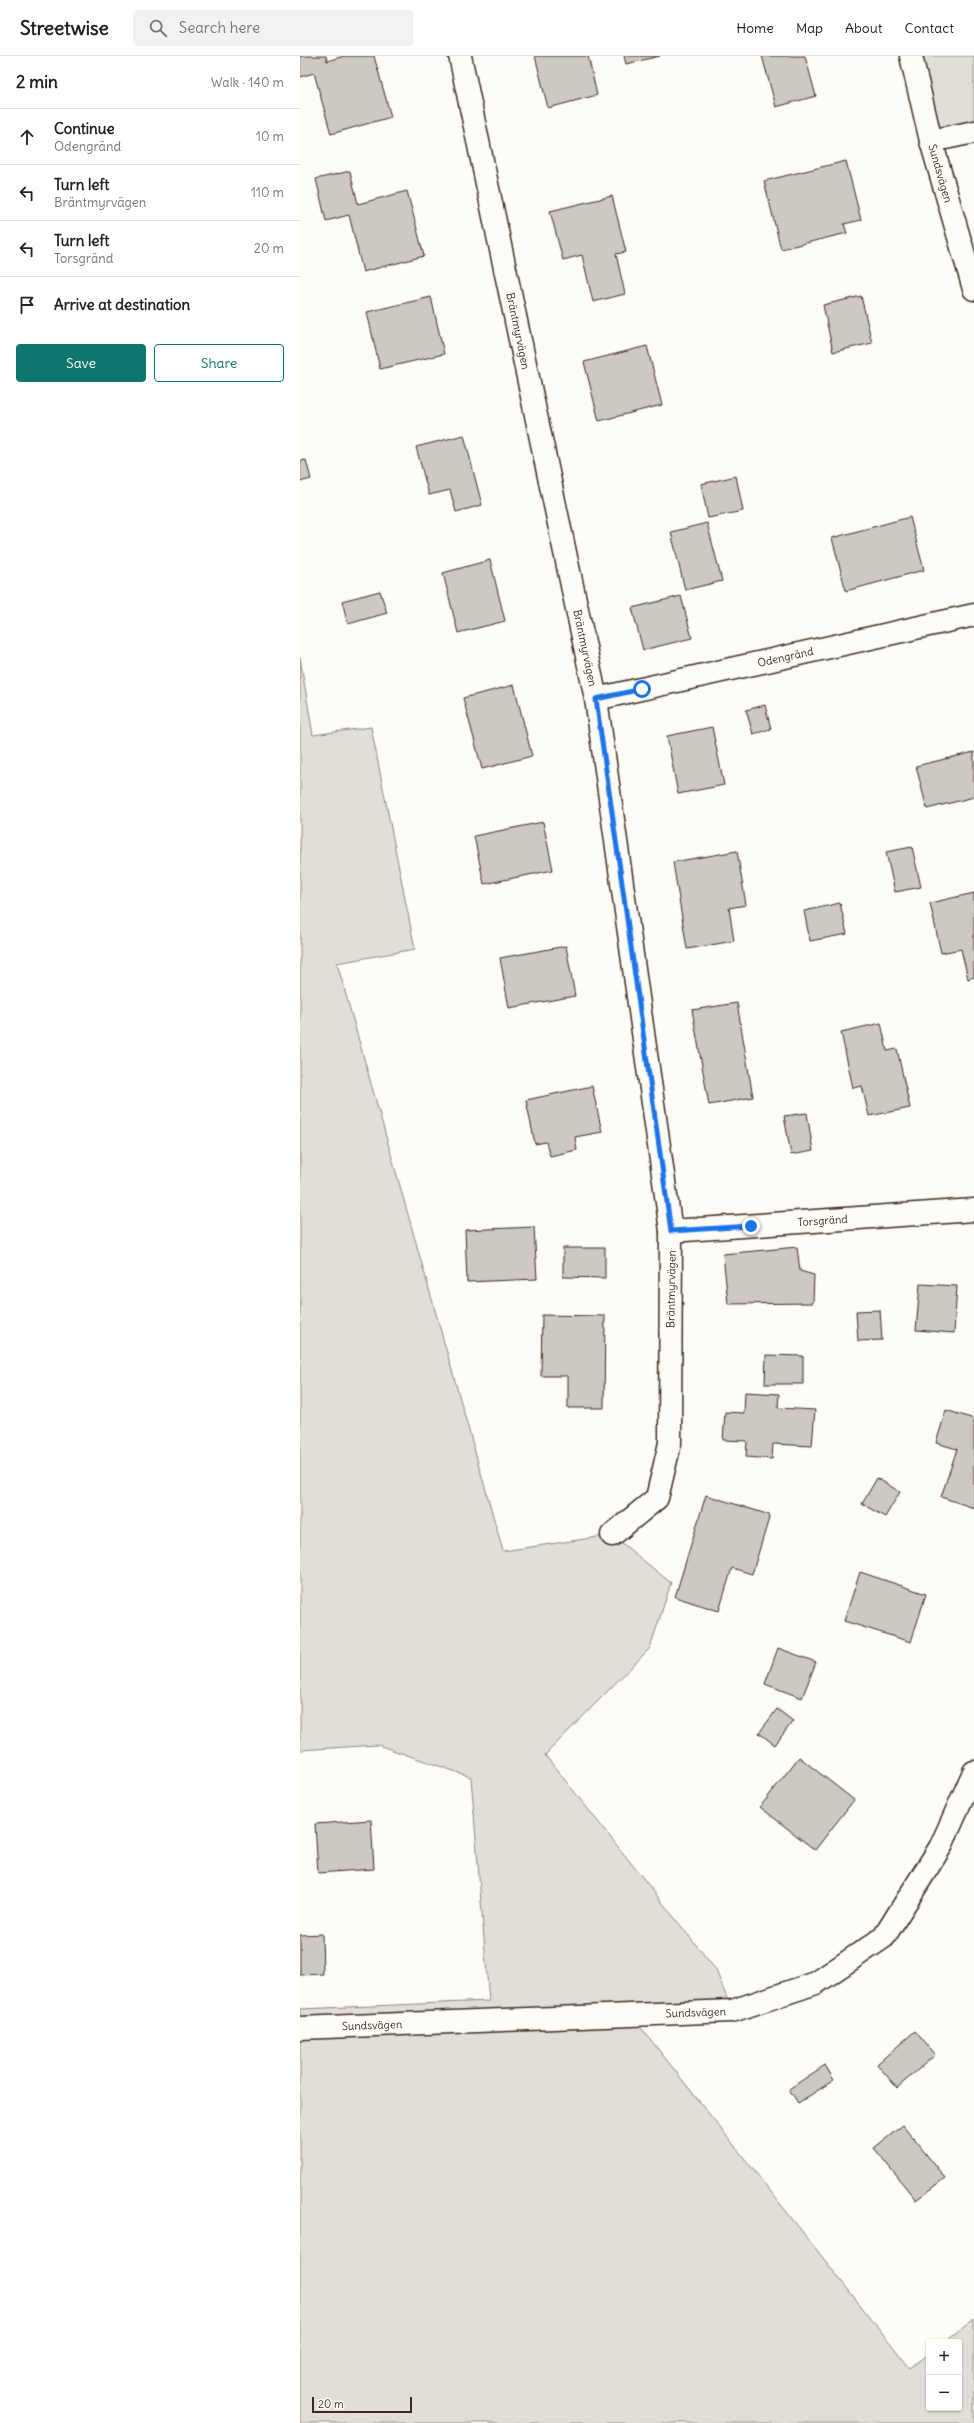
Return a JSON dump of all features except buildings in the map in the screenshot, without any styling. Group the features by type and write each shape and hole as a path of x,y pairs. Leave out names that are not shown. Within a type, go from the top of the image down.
{"street":[{"name":"Bräntmyrvägen","path":"460,56 596,699 671,1231 670,1443 657,1498 612,1535"},
{"name":"Sundsvägen","path":"910,56 932,142 974,289"},
{"path":"932,142 974,132"},
{"name":"Odengränd","path":"596,699 974,615"},
{"name":"Torsgränd","path":"671,1231 974,1210"},
{"name":"Sundsvägen","path":"300,2028 732,2011 816,1983 884,1937 941,1846 974,1772"}],"shaded area":[{"path":"911,56 974,56 974,132 931,141"},
{"path":"300,658 313,735 371,727 415,949 337,963 503,1551 612,1535 671,1583 650,1648 545,1755 716,1970 731,2009 631,2015 910,2368 926,2356 926,2411 962,2411 962,2339 949,2339 974,2319 974,2423 300,2423 300,2009 489,2001 471,1777 378,1745 300,1750"}],"route":[{"path":"642,689 596,699 671,1231 751,1226"}]}
